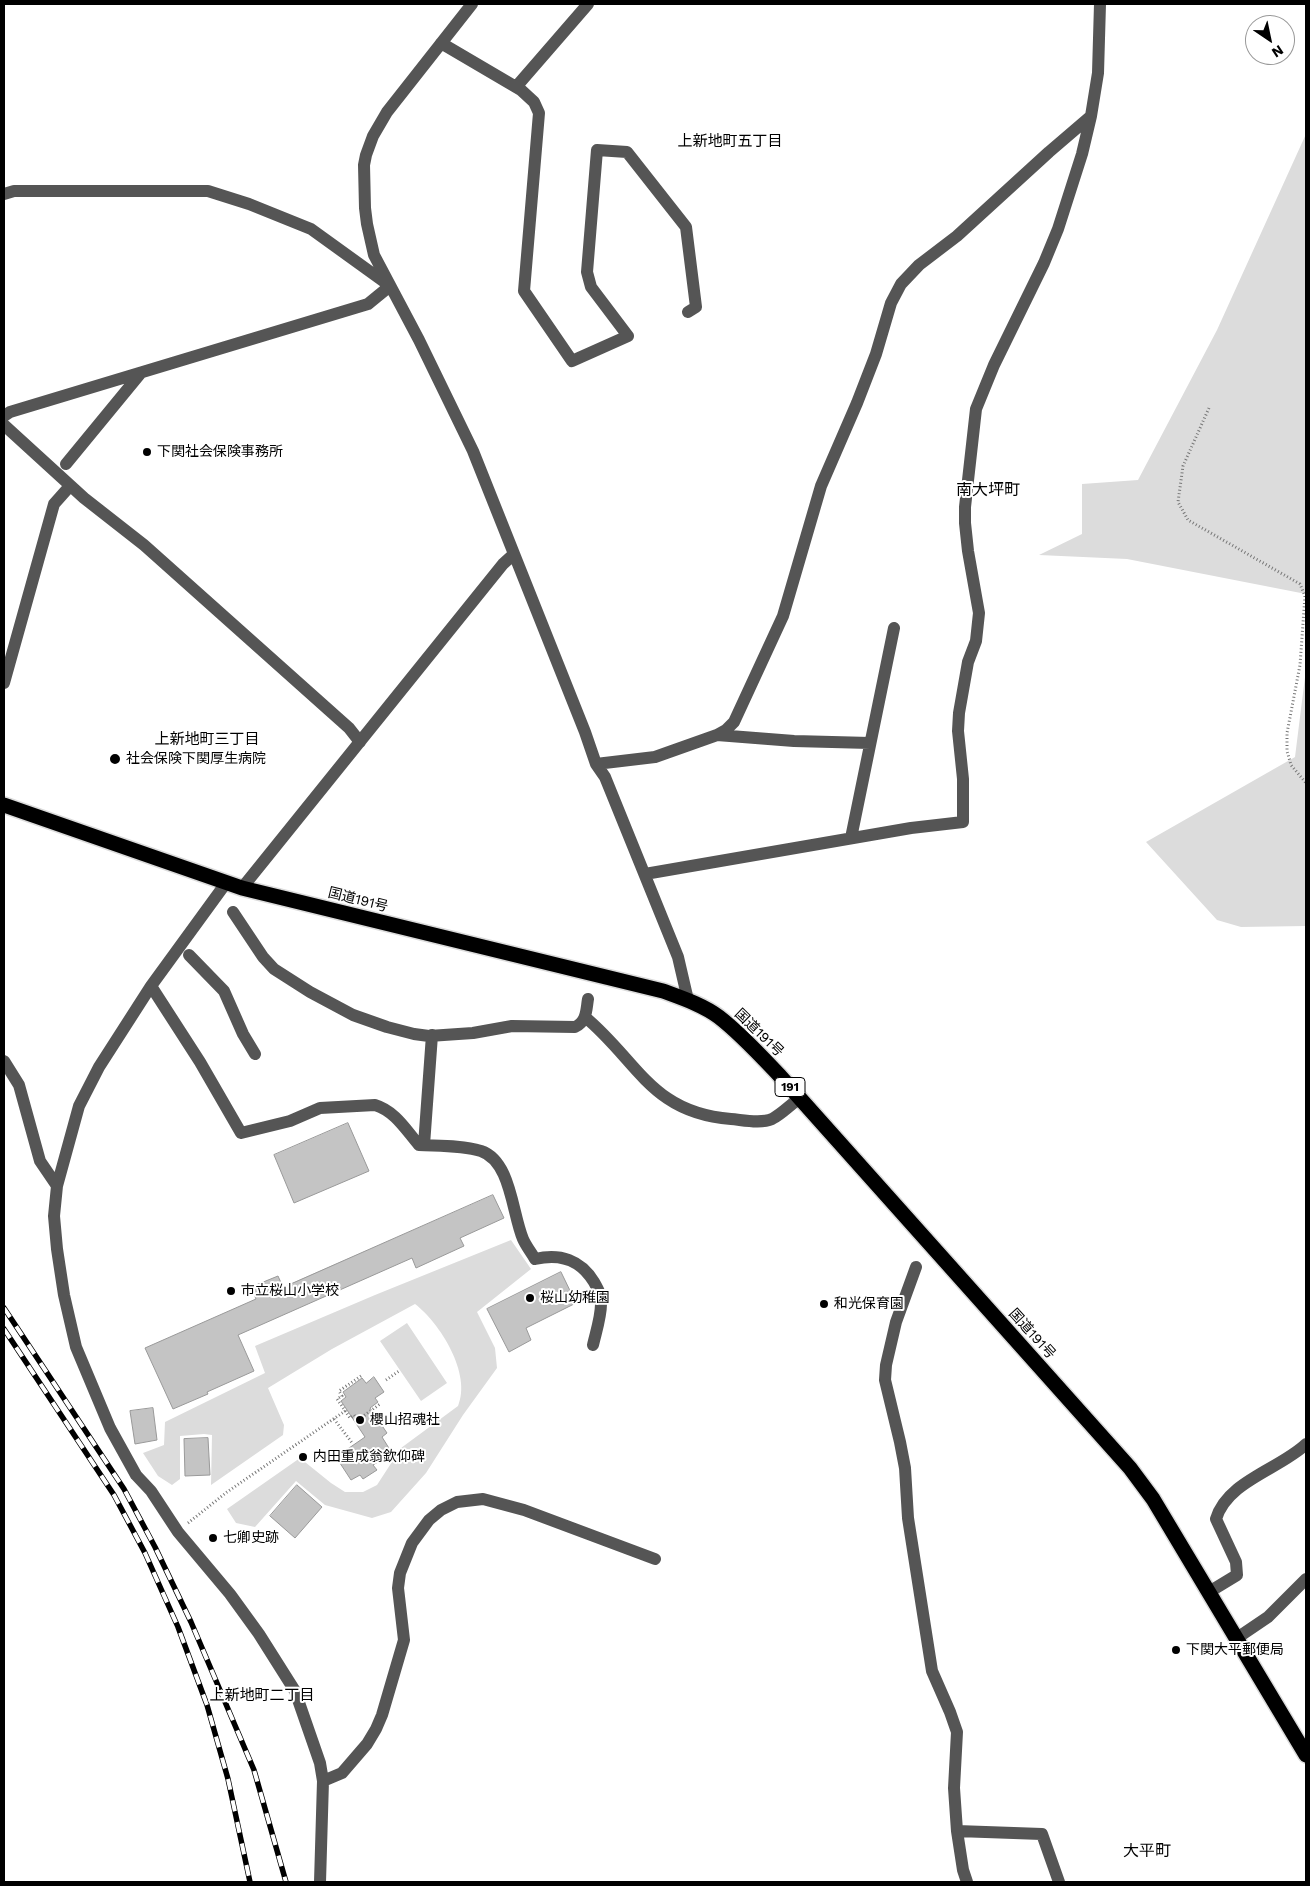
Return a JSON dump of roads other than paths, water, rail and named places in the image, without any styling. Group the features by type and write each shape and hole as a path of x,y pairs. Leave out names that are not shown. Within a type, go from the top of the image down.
{"highway":[{"name":"国道191号","path":"4,805 242,888 663,991 688,1000 718,1016 755,1050 800,1098 1130,1468 1153,1500 1306,1755"}],"street":[{"path":"472,4 387,112 373,136 364,165 367,224 374,255 419,340 473,451 596,764 605,777 678,957 688,1000"},
{"path":"516,87 588,4"},
{"path":"645,874 911,828 963,822 963,779 958,731 959,713 968,662 976,640 980,613 968,551 965,523 965,507 976,409 994,365 1044,263 1075,180 1092,116 1098,74 1100,4"},
{"path":"441,43 516,87 534,102 539,113 524,291 572,360 628,336 591,287 587,272 597,150 627,152 686,227 696,307 688,312"},
{"path":"596,764 655,757 717,735 734,722 783,616 821,486 857,403 876,354 891,303 901,284 919,265 957,236 1049,152 1092,116"},
{"path":"4,194 14,192 208,191 250,204 311,229 390,286"},
{"path":"6,412 140,374 368,304 390,286"},
{"path":"66,464 140,374"},
{"path":"4,425 70,486 144,545 349,728 360,742"},
{"path":"4,684 54,504 70,486"},
{"path":"242,888 503,564 514,554"},
{"path":"851,838 894,628"},
{"path":"717,735 794,741 870,743"},
{"path":"226,883 151,986 99,1067 79,1106 57,1186 54,1216 57,1248 64,1295 76,1347 94,1394 110,1428 136,1475 151,1491 178,1532 230,1594 296,1691 320,1763 323,1781 320,1882"},
{"path":"233,912 263,957 286,977 353,1015 414,1034 474,1034 512,1026 575,1027 582,1024 588,999"},
{"path":"189,955 224,991 243,1034 255,1054"},
{"path":"151,986 200,1062 241,1133 290,1121 320,1108 375,1106 382,1107 394,1114 419,1145 452,1147 482,1152 498,1163 508,1186 523,1240 535,1259 547,1256 571,1260 586,1271 600,1294 602,1303 593,1346"},
{"path":"585,1017 608,1037 660,1095 691,1111 723,1118 762,1121 772,1119 800,1098"},
{"path":"424,1145 432,1035"},
{"path":"4,1060 19,1085 40,1161 57,1186"},
{"path":"916,1267 896,1322 885,1380 903,1459 908,1518 932,1671 957,1732 954,1788 957,1832 963,1870 967,1882"},
{"path":"1209,1592 1237,1575 1236,1562 1216,1519 1219,1508 1266,1469 1299,1451 1306,1444"},
{"path":"323,1781 342,1773 367,1744 379,1722 404,1640 398,1588 400,1573 412,1543 429,1520 441,1510 458,1502 482,1499 524,1510 655,1559"},
{"path":"1236,1638 1268,1617 1306,1579"},
{"path":"957,1832 1042,1834 1059,1882"}],"railway":[{"path":"4,1308 124,1489 155,1547 191,1622 254,1770 286,1882"},
{"path":"4,1329 114,1495 145,1553 178,1627 207,1705 228,1779 250,1882"}],"place":[{"name":"下関社会保険事務所","path":"147,452"},
{"name":"社会保険下関厚生病院","path":"115,759"},
{"name":"市立桜山小学校","path":"231,1291"},
{"name":"桜山幼稚園","path":"530,1298"},
{"name":"和光保育園","path":"824,1304"},
{"name":"櫻山招魂社","path":"360,1420"},
{"name":"内田重成翁欽仰碑","path":"303,1457"},
{"name":"七卿史跡","path":"213,1538"},
{"name":"下関大平郵便局","path":"1176,1650"}],"district":[{"name":"上新地町五丁目","path":"730,142"},
{"name":"南大坪町","path":"988,490"},
{"name":"上新地町三丁目","path":"207,740"},
{"name":"上新地町二丁目","path":"262,1696"},
{"name":"大平町","path":"1147,1851"}]}
